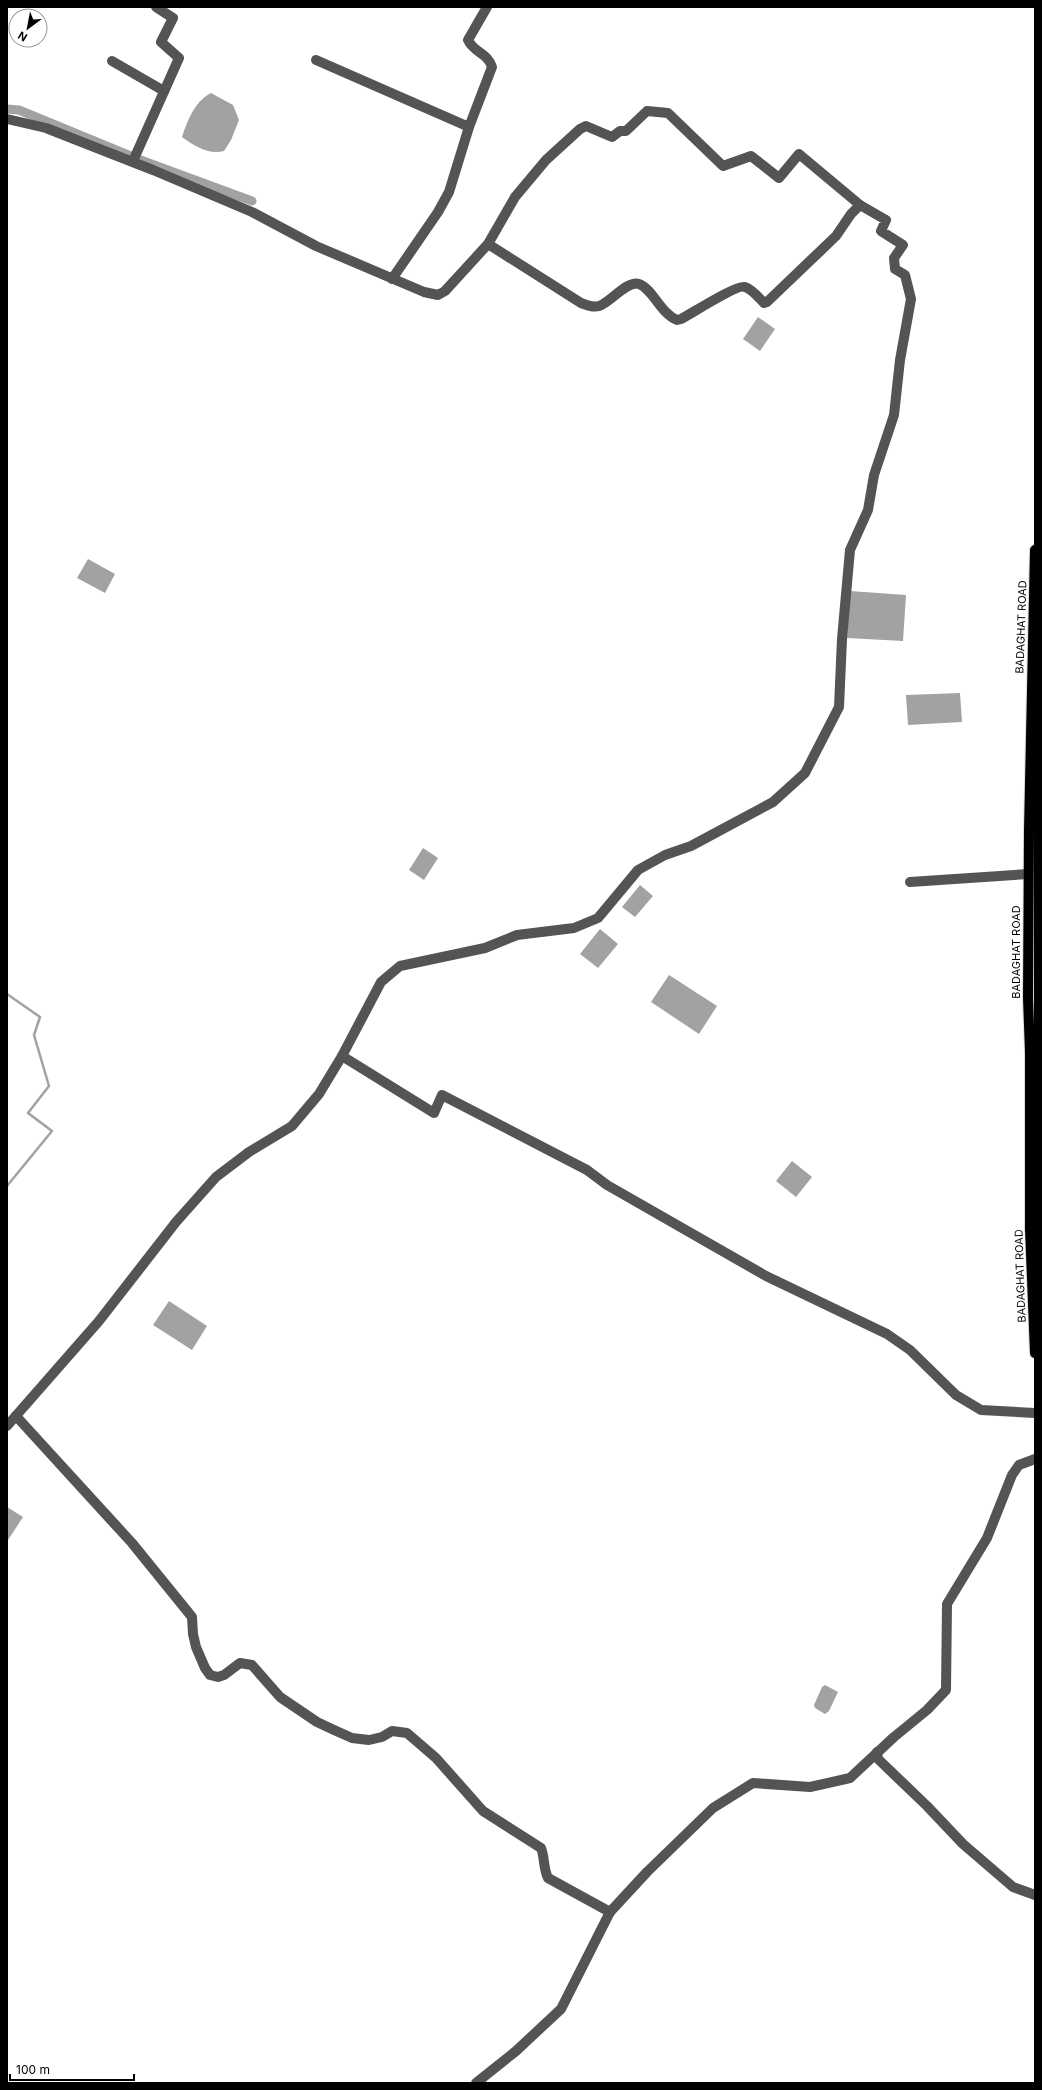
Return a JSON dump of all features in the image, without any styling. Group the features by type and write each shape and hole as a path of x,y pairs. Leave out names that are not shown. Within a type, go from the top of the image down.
{"main road":[{"name":"BADAGHAT ROAD","path":"1035,550 1028,874 1035,1353"}],"street":[{"path":"133,161 179,58 161,42 173,18 156,7"},
{"path":"392,279 438,212 449,192 469,127 492,67 489,59 471,46 468,40 487,7"},
{"path":"316,60 469,127"},
{"path":"112,61 164,92"},
{"path":"7,119 46,128 153,170 252,212 316,246 424,292 438,295 445,291 488,244 515,197 546,160 580,129 586,126 612,137 620,131 626,131 647,111 668,113 724,166 751,156 779,178 799,154 860,205 886,220 882,231 903,245 894,258 895,269 905,276 911,299 900,360 894,415 874,475 868,510 850,550 842,639 839,707 805,773 772,802 691,846 665,855 638,870 598,918 574,928 517,935 485,948 400,966 380,982 342,1056 320,1094 292,1126 249,1152 216,1177 176,1222 99,1321 7,1426"},
{"path":"488,244 581,303 599,306 630,285 637,284 644,288 664,311 676,320 681,319 729,292 742,287 746,287 764,303 767,302 836,236 851,214 860,205"},
{"path":"910,882 1028,874"},
{"path":"342,1056 434,1112 442,1095 587,1170 607,1185 766,1276 887,1334 910,1350 956,1395 981,1410 1035,1413"},
{"path":"16,1416 132,1543 192,1617 193,1634 196,1647 205,1668 210,1675 218,1677 224,1675 240,1663 246,1663 252,1665 280,1697 317,1722 352,1738 369,1740 382,1737 392,1731 407,1733 436,1758 483,1811 541,1848 544,1856 544,1870 548,1878 610,1912"},
{"path":"476,2083 516,2051 561,2009 610,1912 647,1872 713,1808 753,1783 810,1787 850,1778 877,1752 927,1710 946,1690 947,1604 988,1538 1012,1475 1019,1465 1035,1459"},
{"path":"877,1752 878,1759 927,1806 963,1844 1013,1887 1035,1895"}],"shaded area":[{"path":"211,93 233,105 239,120 231,140 224,151 207,151 192,144 182,137 192,112 200,101"},
{"path":"758,317 775,329 760,351 743,339"},
{"path":"88,559 115,574 105,593 77,578"},
{"path":"850,591 906,595 903,641 847,638"},
{"path":"960,693 962,722 908,725 906,695"},
{"path":"423,848 438,858 424,880 409,870"},
{"path":"640,885 653,896 635,917 622,907"},
{"path":"600,929 618,944 598,968 580,954"},
{"path":"669,975 717,1006 699,1034 651,1002"},
{"path":"792,1161 812,1177 796,1197 776,1181"},
{"path":"169,1301 207,1326 192,1350 153,1325"},
{"path":"7,1507 23,1517 8,1540 7,1540"},
{"path":"825,1685 838,1692 829,1711 825,1714 815,1708 814,1705 822,1687"}],"waterway":[{"path":"7,109 19,110 138,159 252,201"},
{"path":"7,994 40,1017 34,1035 49,1086 28,1113 52,1131 7,1186"}]}
